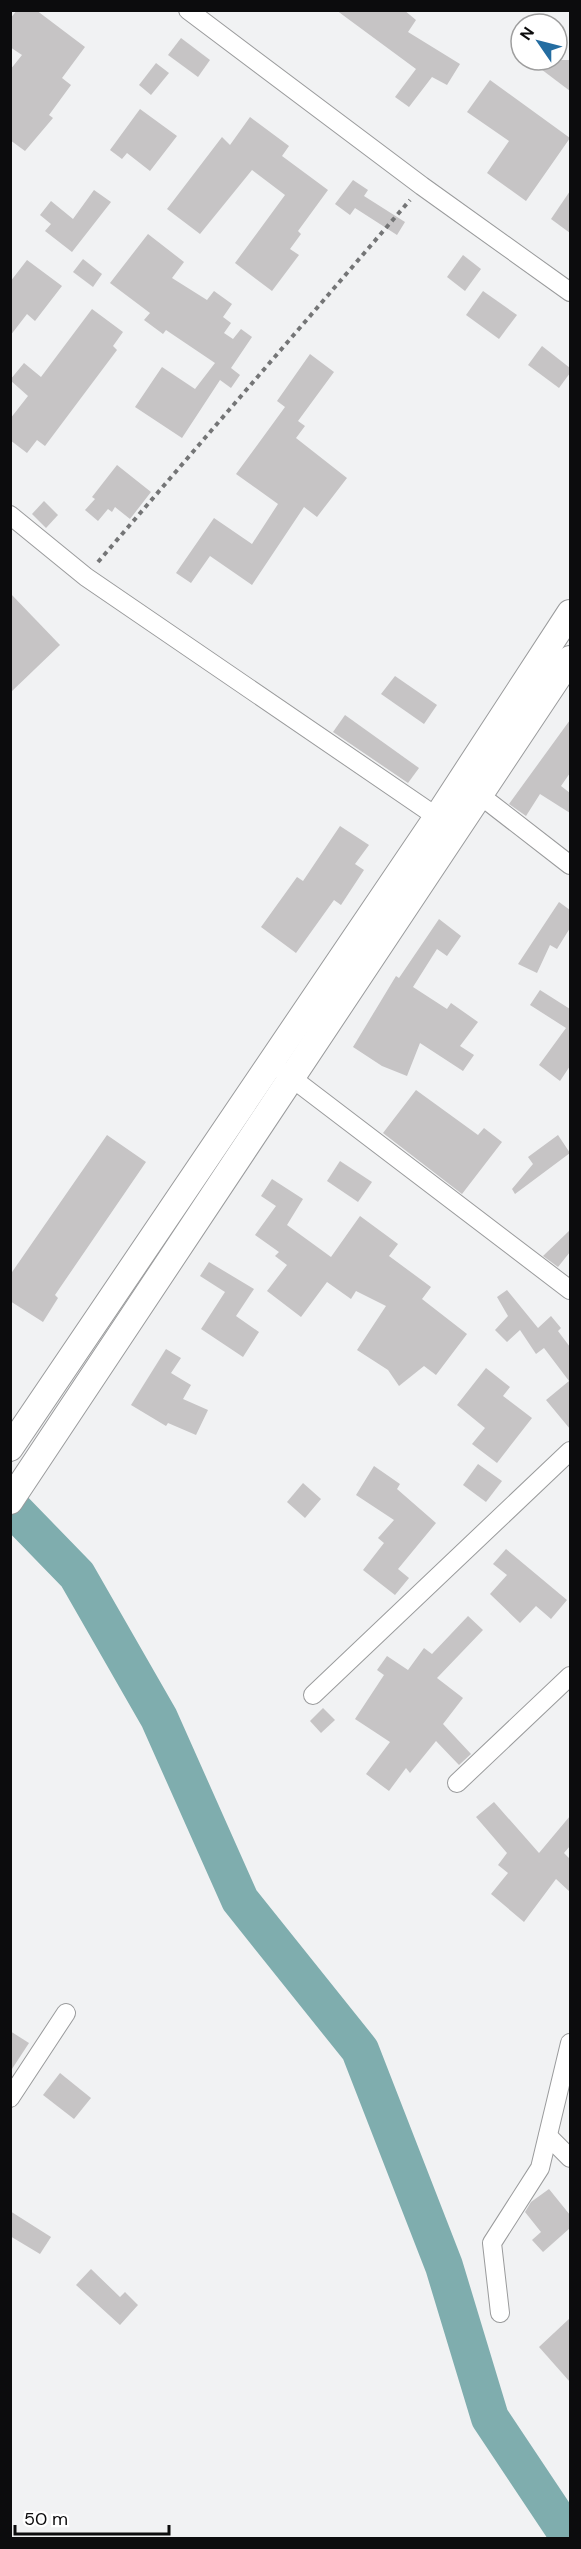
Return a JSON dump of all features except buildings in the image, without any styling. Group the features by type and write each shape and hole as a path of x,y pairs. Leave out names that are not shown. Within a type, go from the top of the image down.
{"main road":[{"path":"10,1448 437,817 570,613"},
{"path":"10,1502 570,659"}],"street":[{"path":"188,10 422,186 570,292"},
{"path":"10,515 86,577 437,817"},
{"path":"481,796 570,865"},
{"path":"270,1062 570,1290"},
{"path":"312,1695 570,1451"},
{"path":"458,1783 570,1676"},
{"path":"10,2098 66,2013"},
{"path":"500,2313 492,2243 540,2168 570,2043"},
{"path":"548,2136 570,2158"}],"path":[{"path":"86,577 422,186"}],"waterway":[{"path":"10,1506 77,1575 159,1718 240,1900 360,2050 444,2266 490,2418 570,2538"}]}
